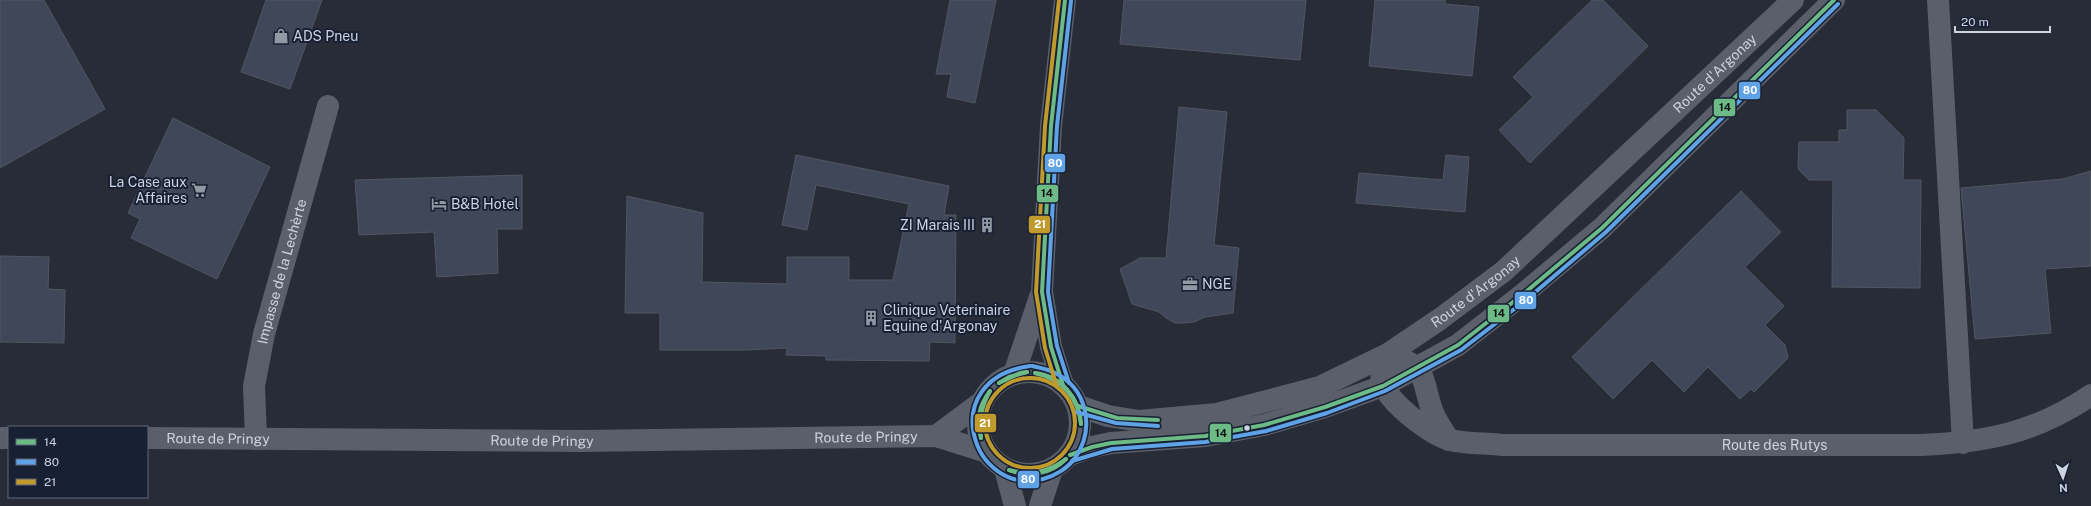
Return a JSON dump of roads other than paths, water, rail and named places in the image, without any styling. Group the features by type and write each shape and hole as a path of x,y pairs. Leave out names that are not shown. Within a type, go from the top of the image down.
{"street":[{"path":"1063,385 1050,340 1042,292 1051,126 1065,0"},
{"name":"Route d'Argonay","path":"1078,406 1108,416 1139,421 1217,414 1320,387 1388,354 1440,319 1504,271 1793,0"},
{"name":"Route d'Argonay","path":"1070,455 1077,442 1081,428 1078,406 1072,394 1063,385 1056,379 1040,373 1031,372 1014,374 993,387 983,401 980,409 978,427 987,452 1005,469 1029,475 1052,469 1070,455 1111,442 1195,438 1243,430 1325,407 1383,386 1458,345 1522,295 1602,228 1834,0"},
{"path":"1938,0 1963,443"},
{"name":"Impasse de la Lechèrte","path":"256,439 254,386 264,334 328,106"},
{"path":"1014,374 1042,292"},
{"path":"1383,386 1381,373 1388,354 1406,360 1418,368 1426,386 1432,411 1449,440"},
{"name":"Route des Rutys","path":"1383,386 1396,404 1415,421 1449,440 1502,445 1921,445 1963,443 2004,436 2037,425 2074,406 2091,395"},
{"name":"Route de Pringy","path":"936,436 983,401"},
{"name":"Route de Pringy","path":"148,438 582,441 936,436 987,452"},
{"path":"1005,469 1016,506"},
{"path":"1040,506 1052,469"}],"place":[{"name":"ADS Pneu","path":"281,36"},
{"name":"La Case aux Affaires","path":"199,190"},
{"name":"B&B Hotel","path":"439,204"},
{"name":"ZI Marais III","path":"987,225"},
{"name":"NGE","path":"1190,284"},
{"name":"Clinique Veterinaire Equine d'Argonay","path":"871,318"}]}
